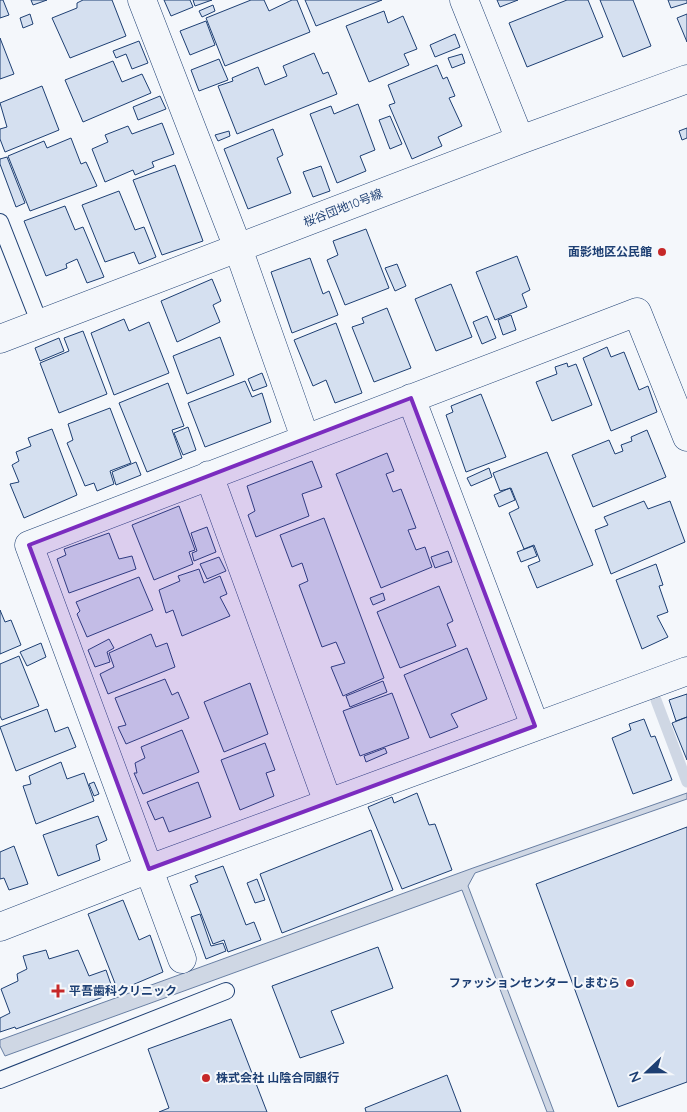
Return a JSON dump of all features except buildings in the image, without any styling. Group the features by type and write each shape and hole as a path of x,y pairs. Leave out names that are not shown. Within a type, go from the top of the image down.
{"street":[{"path":"142,0 238,248 305,438"},
{"path":"464,0 520,140"},
{"name":"桜谷団地10号線","path":"0,339 520,140 687,79"},
{"path":"182,959 29,546 305,438 637,312 687,437"},
{"path":"411,398 536,726"},
{"path":"209,475 328,803"},
{"path":"0,927 149,869 687,671"}],"lane":[{"path":"0,222 40,324"},
{"path":"0,1080 226,991"}],"highlighted area":[{"path":"411,398 535,726 149,869 29,545"}],"shaded area":[{"path":"687,793 687,799 475,873 468,886 554,1112 547,1112 462,890 5,1056 0,1046 0,1040 473,868"}],"waterway":[{"path":"656,700 687,782"}],"place":[{"name":"面影地区公民館","path":"662,252"},
{"name":"ファッションセンター しまむら","path":"630,983"},
{"name":"平吾歯科クリニック","path":"58,991"},
{"name":"株式会社 山陰合同銀行","path":"206,1078"}]}
